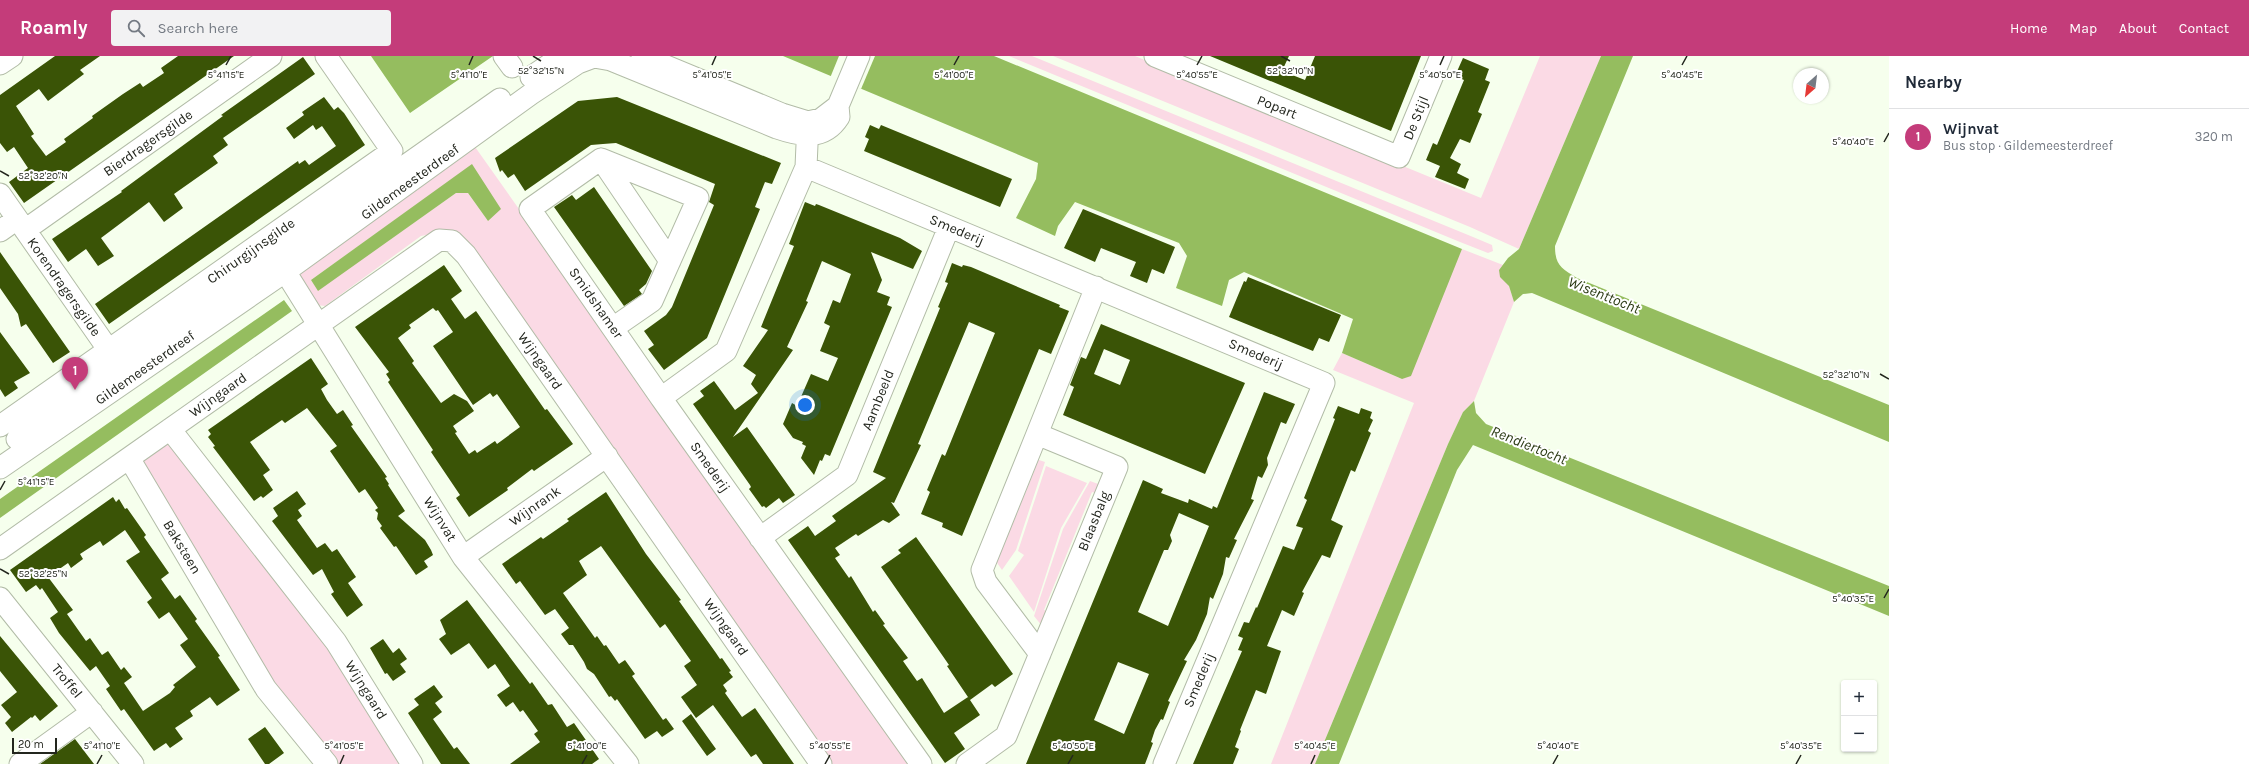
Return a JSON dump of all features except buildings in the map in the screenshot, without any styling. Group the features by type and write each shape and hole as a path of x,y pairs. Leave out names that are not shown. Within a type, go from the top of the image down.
{"street":[{"path":"0,64 12,56"},
{"name":"Bierdragersgilde","path":"0,231 21,224 271,56"},
{"name":"Chirurgijnsgilde","path":"119,365 392,151 326,56"},
{"name":"Gildemeesterdreef","path":"281,264 562,56"},
{"path":"642,56 782,114 808,128 806,167 726,351 661,398"},
{"name":"Gildemeesterdreef","path":"0,451 119,365 281,264 578,63 594,57 611,60 777,128 808,128 828,130 839,117 840,103 860,56"},
{"name":"Popart","path":"1155,56 1400,158"},
{"name":"De Stijl","path":"1400,158 1441,56"},
{"path":"601,160 698,198 652,302 613,328"},
{"path":"601,160 670,261"},
{"name":"Smidshamer","path":"601,160 530,209 661,398"},
{"name":"Smederij","path":"806,167 1324,383 1164,764"},
{"name":"Korendragersgilde","path":"0,194 119,365"},
{"name":"Aambeeld","path":"760,538 847,475 949,227"},
{"name":"Wijngaard","path":"128,458 439,240 452,241 466,255 821,764"},
{"name":"Wijnvat","path":"281,264 463,557 628,764"},
{"path":"1040,654 986,582 982,570 1096,287"},
{"path":"0,426 119,365"},
{"name":"Gildemeesterdreef","path":"0,468 119,365"},
{"name":"Smederij","path":"661,398 921,764"},
{"name":"Wijngaard","path":"170,428 336,642 412,764"},
{"name":"Blaasbalg","path":"967,764 1006,736 1116,467 1037,434"},
{"name":"Wijnrank","path":"463,557 607,456"},
{"path":"0,549 128,458"},
{"name":"Baksteen","path":"128,458 266,689 327,764"},
{"name":"Troffel","path":"0,598 133,764"},
{"path":"20,764 92,712"}],"shaded area":[{"path":"1009,56 1032,56 1492,245 1493,251 1488,253 1460,242"},
{"path":"1053,56 1135,56 1481,198 1540,56 1601,56 1519,249 1470,227"},
{"path":"473,144 911,764 832,764 698,574 446,231 421,236 325,306 316,305 297,274","holes":["472,165 488,221 468,193 456,193 318,290 311,280"]},
{"path":"1462,249 1503,265 1499,270 1509,286 1514,302 1474,401 1463,412 1448,444 1315,764 1271,764 1414,403 1333,370 1342,353 1402,379"},
{"path":"169,443 336,642 404,764 337,764 268,677 140,464 149,454"},
{"path":"1033,458 1045,462 1016,550 1002,570 993,557 1000,554 1035,469 1030,466"},
{"path":"1046,466 1087,483 1061,528 1034,612 1009,576 1024,555 1018,551"},
{"path":"1090,481 1101,485 1098,494 1092,492 1044,610 1049,612 1042,626 1034,616 1063,529"}],"water":[{"path":"371,56 493,56 410,113"},
{"path":"783,56 994,56 1462,249 1411,376 1402,379 1342,353 1353,319 1244,272 1229,280 1222,306 1176,288 1187,256 1179,243 1075,202 1058,226 1055,236 1016,218 1036,179 1038,163"},
{"name":"Wisenttocht","path":"1601,56 1633,56 1555,246 1556,258 1560,265 1577,278 1889,405 1889,442 1532,293 1523,294 1514,302 1509,286 1500,277 1499,270 1508,258 1519,249"},
{"path":"472,164 501,209 488,221 468,193 456,193 318,291 311,280"},
{"path":"284,300 292,311 0,518 0,499"},
{"name":"Rendiertocht","path":"1474,401 1476,413 1486,424 1889,586 1889,616 1473,445 1457,470 1339,764 1315,764 1448,444 1463,412"}],"pier":[{"path":"839,56 875,56 861,89 830,78"}],"place":[{"name":"Wijnvat","path":"75,390"}]}
